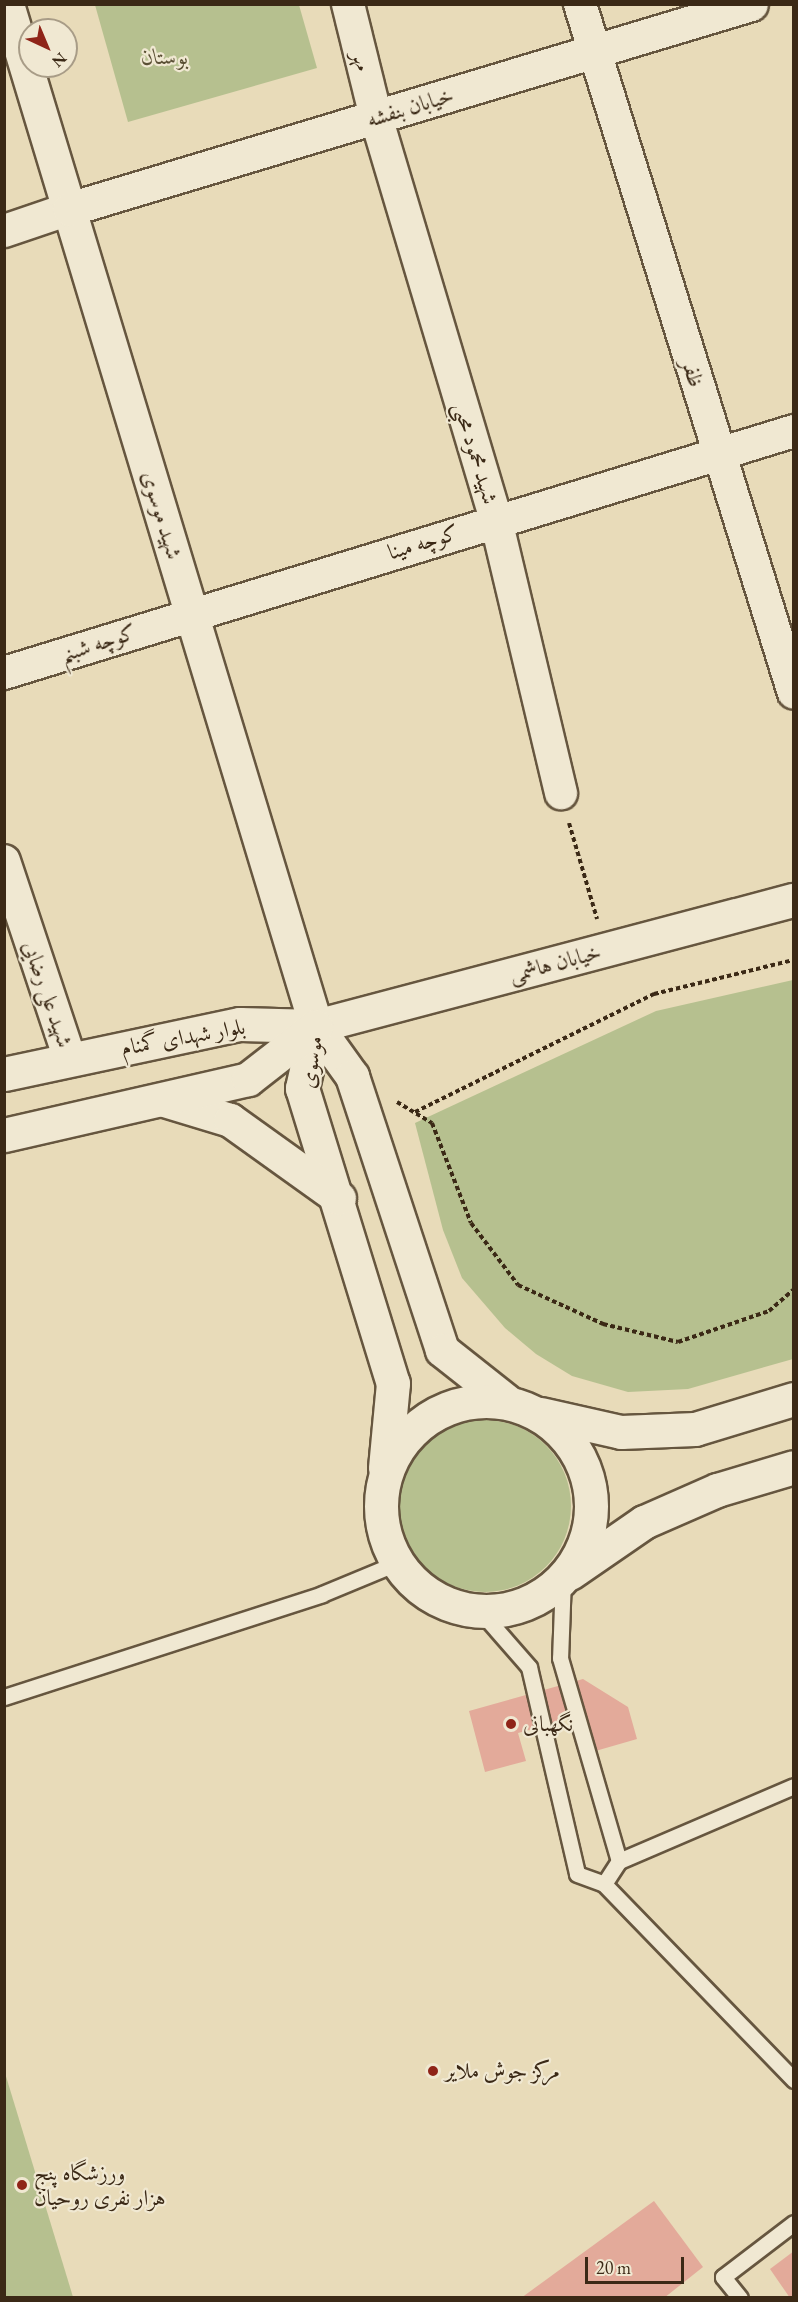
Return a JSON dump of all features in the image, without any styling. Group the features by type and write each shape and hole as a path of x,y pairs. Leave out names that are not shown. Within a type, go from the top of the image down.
{"main road":[{"name":"شهید موسوی","path":"7,4 316,1026"},
{"name":"خیابان بنفشه","path":"69,209 751,4"},
{"name":"خیابان هاشمی","path":"316,1026 794,900"},
{"name":"بلوار شهدای گمنام","path":"4,1074 240,1024 316,1026"},
{"name":"بلوار شهدای گمنام","path":"4,1135 248,1079 316,1026"},
{"name":"موسوی","path":"316,1026 352,1076 442,1350 522,1408"},
{"name":"موسوی","path":"316,1026 302,1088 339,1198 393,1383 383,1484"},
{"path":"162,1099 230,1120 339,1198"},
{"path":"794,1399 695,1429 621,1432 522,1408 472,1402 430,1417 409,1435 392,1458 383,1484 380,1511 385,1538 397,1563 413,1583 433,1598 457,1608 481,1612 526,1604 644,1522 717,1490 794,1467"},
{"path":"522,1408 575,1449 587,1474 591,1502 589,1529 579,1555 564,1578"}],"street":[{"name":"مهر","path":"348,4 376,117"},
{"name":"ظفر","path":"580,4 794,693"},
{"name":"شهید محمود محبی","path":"376,117 496,520 561,793"},
{"path":"4,231 69,209"},
{"name":"کوچه مینا","path":"191,614 794,431"},
{"name":"کوچه شبنم","path":"4,673 191,614"},
{"name":"شهید علی رضایی","path":"4,861 70,1059"}],"lane":[{"path":"4,1697 322,1594 397,1563"},
{"path":"564,1578 560,1658 619,1861"},
{"path":"481,1612 529,1667 577,1874 604,1884 794,2080"},
{"path":"604,1884 619,1861 794,1786"},
{"path":"740,2298 723,2277 794,2223"}],"path":[{"path":"561,793 605,950"},
{"path":"414,1112 654,994 794,960"},
{"path":"352,1076 432,1123 471,1223 518,1285 603,1324 678,1342 769,1311 794,1289"}],"green space":[{"name":"بوستان","path":"95,5 299,5 317,68 128,122"},
{"path":"793,980 793,1359 688,1389 628,1392 572,1376 536,1354 505,1328 462,1278 443,1230 415,1123 656,1011"},
{"path":"485,1420 502,1421 518,1426 533,1434 546,1445 557,1458 565,1473 570,1489 570,1523 565,1539 557,1554 546,1567 533,1578 518,1586 502,1591 485,1592 468,1591 452,1586 437,1578 424,1567 413,1554 405,1539 400,1523 399,1506 400,1489 405,1473 413,1458 424,1445 437,1434 452,1426 468,1421"},
{"name":"ورزشگاه پنج هزار نفری روحیان","path":"5,2073 73,2297 5,2297"}],"building":[{"name":"نگهبانی","path":"583,1679 628,1707 637,1739 592,1752 582,1715 518,1733 526,1761 485,1772 469,1711"},
{"path":"654,2201 703,2267 664,2298 521,2298"},
{"path":"794,2251 794,2298 790,2298 770,2269"}],"place":[{"name":"نگهبانی","path":"511,1724"},
{"name":"مرکز جوش ملایر","path":"433,2071"},
{"name":"ورزشگاه پنج هزار نفری روحیان","path":"22,2185"}]}
